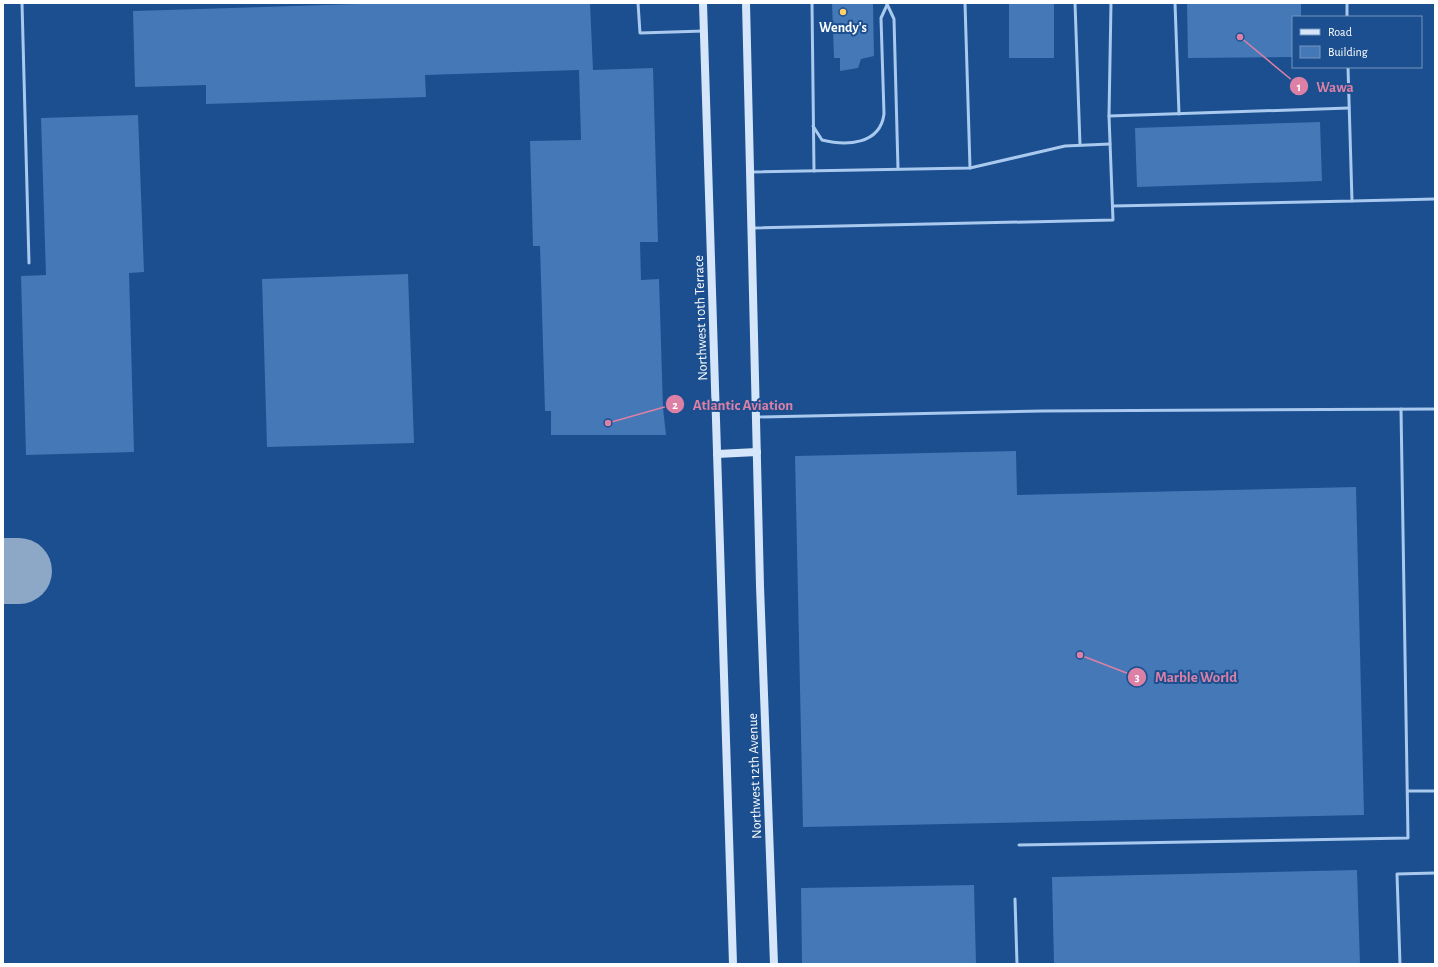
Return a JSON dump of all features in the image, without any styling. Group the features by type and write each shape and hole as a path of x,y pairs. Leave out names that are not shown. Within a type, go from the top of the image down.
{"street":[{"name":"Northwest 10th Terrace","path":"703,3 723,680"},
{"path":"717,454 757,452 746,3"},
{"name":"Northwest 12th Avenue","path":"757,452 760,586 774,964"},
{"name":"Northwest 12th Avenue","path":"723,680 733,964"}],"lane":[{"path":"22,3 29,263"},
{"path":"638,3 640,33 704,31"},
{"path":"812,3 814,171"},
{"path":"965,3 970,168"},
{"path":"1075,3 1080,145"},
{"path":"752,228 1113,220 1109,116 1111,3"},
{"path":"1175,3 1178,114"},
{"path":"1347,3 1347,16"},
{"path":"813,126 822,140 833,143 864,141 876,134 883,122 884,114 882,18 887,4"},
{"path":"887,4 894,19 898,169"},
{"path":"1348,68 1352,201"},
{"path":"1109,116 1349,108"},
{"path":"750,172 970,168 1066,146 1110,144"},
{"path":"1113,206 1435,199"},
{"path":"1019,845 1408,838 1401,409"},
{"path":"756,417 1050,411 1435,409"},
{"path":"1408,791 1435,791"},
{"path":"1400,964 1397,874 1435,873"},
{"path":"1015,899 1017,964"}],"building":[{"path":"389,3 590,3 593,70 653,68 658,242 640,242 641,280 659,279 663,408 666,435 551,435 551,411 545,411 540,246 533,246 530,141 581,140 579,70 425,75 426,97 206,104 206,85 135,87 133,11"},
{"path":"832,3 873,3 874,56 861,59 858,68 840,71 840,58 834,58"},
{"path":"1009,3 1054,3 1054,58 1009,58"},
{"path":"1187,3 1301,3 1301,16 1292,16 1292,57 1188,58"},
{"path":"138,115 144,272 129,273 134,452 26,455 21,276 46,275 41,118"},
{"path":"1320,122 1322,181 1137,187 1135,128"},
{"path":"408,274 414,443 267,447 262,279"},
{"path":"1016,451 1017,495 1356,487 1364,815 803,827 795,456"},
{"path":"1357,870 1360,964 1054,964 1052,877"},
{"path":"974,885 976,964 802,964 801,888"}],"taxiway":[{"path":"3,571 19,571"}],"place":[{"name":"Wendy's","path":"843,12"},
{"name":"Wawa","path":"1240,37"},
{"name":"Atlantic Aviation","path":"608,423"},
{"name":"Marble World","path":"1080,655"}]}
